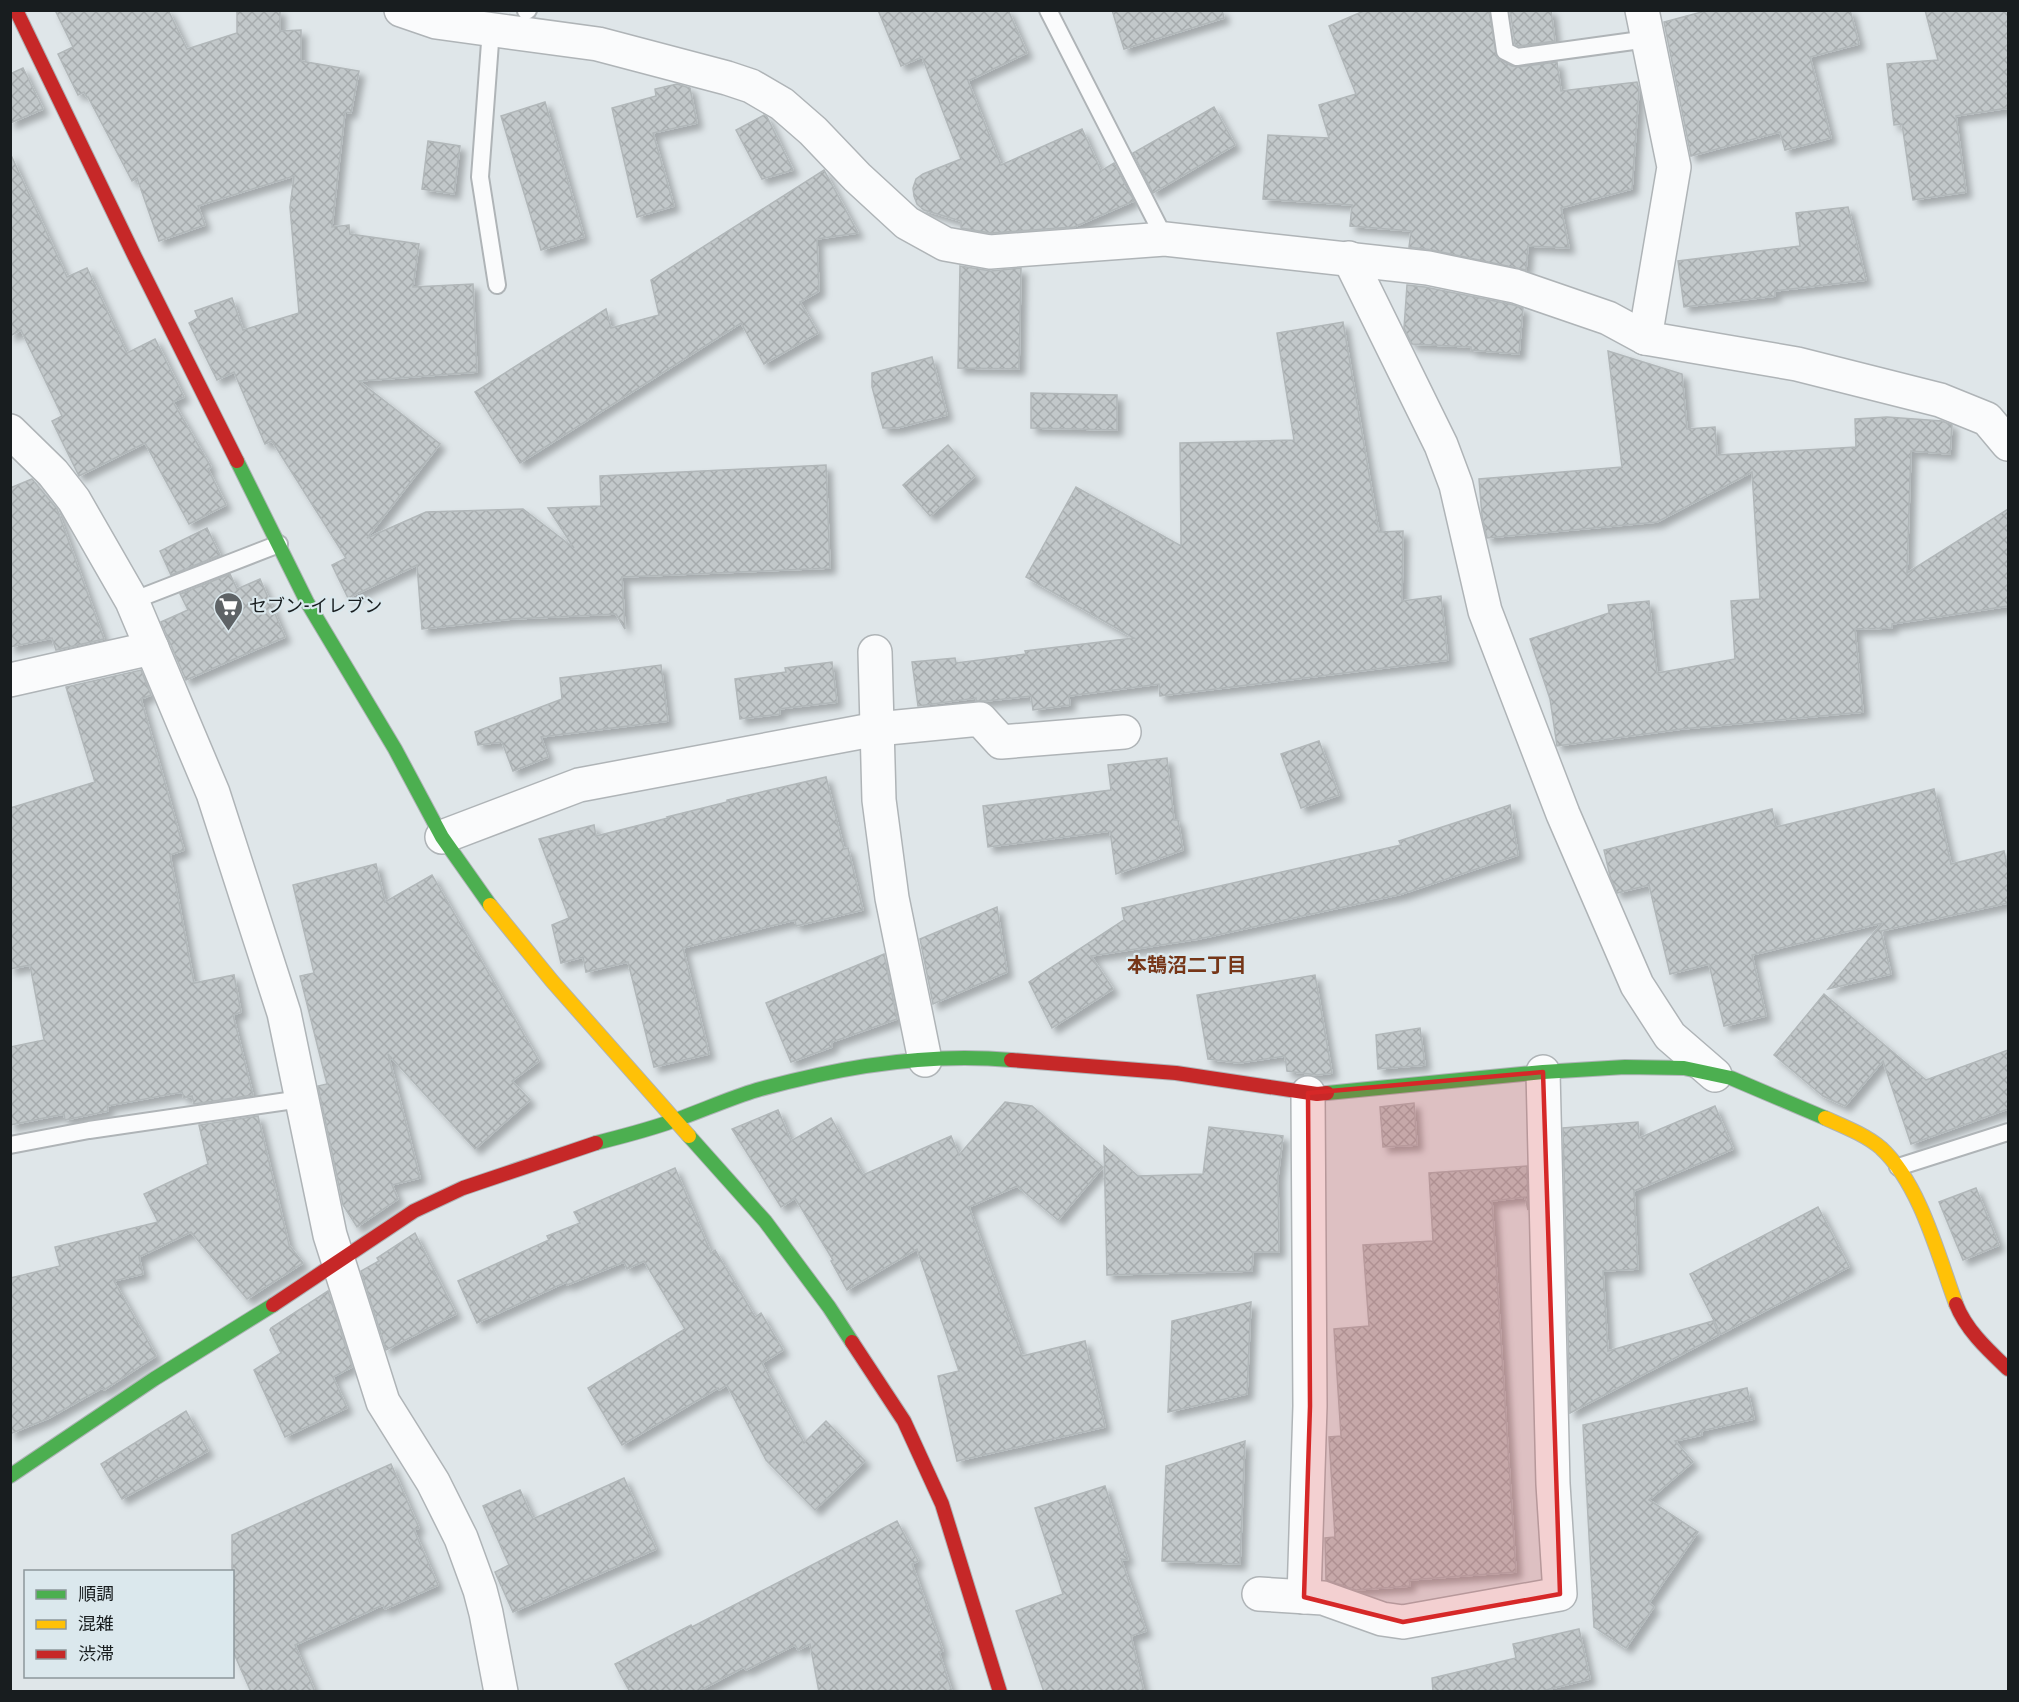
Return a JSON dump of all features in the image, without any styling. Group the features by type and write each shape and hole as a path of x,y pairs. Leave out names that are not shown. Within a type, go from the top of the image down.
{"street":[{"path":"16,10 307,602 395,750 442,837 489,904 552,981 765,1221 829,1307 904,1421 942,1504 1000,1692"},
{"path":"401,10 436,22 518,19 598,44 751,86 782,104 813,131 857,177 907,223 945,244 990,252 1165,239 1428,268 1515,285 1608,318 1646,338 1797,364 1940,400 1998,419 2008,444"},
{"path":"1645,25 1674,167 1646,338"},
{"path":"1349,258 1441,444 1456,484 1485,611 1563,813 1637,986 1670,1036 1715,1075"},
{"path":"10,431 53,473 74,500 132,601 213,793 285,1013 301,1099 338,1263 383,1402 434,1482 461,1538 486,1613 501,1692"},
{"path":"10,680 152,648"},
{"path":"875,652 879,800 892,898 925,1060"},
{"path":"442,837 579,785 877,729 980,719 1001,742 1124,732"},
{"path":"10,1476 154,1379 338,1263 414,1211 463,1188 587,1146 677,1120 755,1091 827,1072 901,1061 981,1057 1176,1073 1317,1094 1543,1072 1626,1067 1684,1068 1731,1078 1848,1128 1880,1147 1898,1167 1914,1194 1962,1318 1986,1348 2008,1369"},
{"path":"1259,1594 1323,1598 1382,1619 1402,1622 1560,1594 1553,1484 1543,1072"},
{"path":"1304,1597 1310,1406 1308,1092"}],"lane":[{"path":"1048,10 1165,239"},
{"path":"1498,10 1505,51 1516,57 1645,25"},
{"path":"497,285 480,177 518,19"},
{"path":"132,601 279,544"},
{"path":"10,1146 88,1130 301,1099"},
{"path":"1898,1167 2008,1132"}],"highlighted area":[{"path":"1543,1072 1560,1594 1403,1622 1304,1597 1310,1406 1308,1093"}],"building":[{"path":"55,10 168,10 187,49 237,33 237,10 280,10 280,31 301,30 301,61 359,71 351,113 345,112 332,227 349,225 350,234 419,244 413,287 473,284 477,372 359,381 440,444 367,538 426,512 523,509 574,548 548,508 601,506 600,476 826,465 830,568 622,577 625,629 616,614 512,619 422,629 417,565 348,598 332,565 346,558 272,441 265,444 234,372 217,380 189,323 198,318 195,311 232,298 243,330 299,313 290,207 294,176 198,206 205,225 159,241 137,178 132,181 88,97 84,92 78,95 58,54 73,47"},
{"path":"878,10 1008,10 1027,53 968,81 1001,165 1082,129 1101,171 1114,163 1134,201 1074,227 991,233 961,228 961,221 924,210 917,204 914,196 913,188 916,179 961,159 922,57 901,66"},
{"path":"1112,10 1222,10 1224,18 1124,49"},
{"path":"1366,10 1489,10 1497,58 1518,67 1557,62 1561,91 1637,82 1639,90 1632,189 1561,208 1569,248 1528,246 1526,270 1409,247 1411,231 1350,226 1352,205 1263,199 1268,135 1329,138 1319,105 1356,94 1329,26"},
{"path":"1510,10 1551,10 1555,41 1519,46 1515,44"},
{"path":"1709,10 1850,10 1859,44 1810,57 1831,138 1785,150 1780,132 1691,156 1664,22"},
{"path":"1925,10 2008,10 2008,108 1956,116 1966,192 1913,200 1902,124 1894,125 1887,64 1938,60"},
{"path":"23,68 43,109 10,123 10,74"},
{"path":"677,84 690,88 697,123 653,133 674,206 637,217 612,108 656,96 655,89"},
{"path":"545,102 584,237 541,250 501,116"},
{"path":"1214,107 1235,145 1153,193 1133,153"},
{"path":"764,115 793,170 762,179 736,130"},
{"path":"428,141 460,146 454,194 422,189"},
{"path":"10,153 67,277 87,268 127,353 155,339 184,397 173,402 211,467 208,469 226,505 189,524 145,443 79,476 52,421 62,416 21,330 10,336"},
{"path":"824,170 858,233 817,239 819,291 800,302 818,333 764,364 741,323 520,463 475,392 606,309 611,328 659,315 651,280"},
{"path":"1848,207 1866,280 1775,291 1775,296 1684,307 1678,261 1800,246 1796,213"},
{"path":"960,266 991,271 1021,268 1019,369 958,368"},
{"path":"1407,285 1523,308 1519,354 1471,350 1471,347 1412,344 1404,328"},
{"path":"1343,322 1379,532 1403,531 1402,601 1441,596 1448,660 1160,696 1159,684 1069,696 1070,705 1033,710 1031,696 986,701 976,701 976,698 918,706 912,662 955,658 956,663 1026,654 1025,651 1134,638 1026,577 1076,487 1181,546 1180,443 1294,440 1277,333"},
{"path":"1608,351 1682,374 1687,429 1715,427 1717,455 1856,447 1855,419 1887,417 1942,421 1952,425 1950,454 1911,451 1907,573 2008,509 2008,606 1892,624 1892,628 1855,629 1863,712 1682,729 1557,746 1550,699 1530,639 1609,613 1608,605 1649,601 1657,673 1735,659 1731,601 1760,599 1752,472 1657,522 1487,538 1482,516 1479,479 1622,467"},
{"path":"932,357 947,415 897,428 883,428 872,387 872,373"},
{"path":"1031,393 1117,395 1117,430 1031,428"},
{"path":"948,445 975,476 930,516 903,485"},
{"path":"32,479 57,509 104,639 56,650 52,638 10,647 10,488"},
{"path":"207,528 220,555 171,575 160,551"},
{"path":"230,574 237,589 260,579 285,637 186,680 161,622 188,610 180,594"},
{"path":"832,662 837,702 779,709 780,714 740,719 735,679 786,672 785,668"},
{"path":"661,665 668,721 541,737 548,757 513,771 502,742 478,745 475,732 562,699 560,678"},
{"path":"141,670 151,695 141,699 184,850 170,855 194,983 234,975 241,1012 233,1015 253,1095 194,1104 192,1096 184,1098 182,1092 107,1106 108,1111 65,1120 64,1114 10,1125 10,1047 44,1040 30,965 10,969 10,808 95,782 66,687"},
{"path":"1319,741 1339,795 1301,808 1281,754"},
{"path":"1167,758 1174,820 1178,820 1183,850 1116,874 1110,831 988,847 983,806 1111,790 1108,765"},
{"path":"826,777 844,849 848,848 863,910 796,926 795,920 683,948 709,1054 654,1067 628,962 586,972 583,957 561,963 552,925 569,918 539,839 594,825 596,836 727,802 727,800"},
{"path":"1934,789 1951,864 2004,851 2008,870 2008,903 1881,931 1891,974 1828,989 1882,923 1752,955 1766,1016 1724,1026 1709,964 1670,974 1649,885 1617,893 1604,850 1772,809 1776,827"},
{"path":"1510,805 1518,855 1402,894 1199,939 1091,956 1113,989 1052,1028 1029,982 1124,920 1122,908 1401,845 1399,841"},
{"path":"376,864 385,902 432,875 539,1061 512,1081 530,1100 475,1149 388,1054 420,1178 392,1185 398,1199 357,1227 343,1205 318,1086 327,1084 300,976 314,973 293,885"},
{"path":"997,907 1007,972 933,1004 920,939"},
{"path":"884,954 897,1019 832,1042 832,1047 791,1062 766,1003"},
{"path":"1315,975 1332,1073 1317,1075 1287,1071 1285,1056 1239,1063 1208,1059 1197,995"},
{"path":"1824,994 1926,1080 2008,1050 2008,1109 1911,1144 1883,1061 1845,1106 1823,1096 1774,1055"},
{"path":"1420,1028 1425,1065 1378,1069 1376,1035"},
{"path":"1005,1102 1032,1106 1103,1167 1058,1220 1017,1186 969,1207 1022,1356 1085,1341 1105,1427 957,1461 938,1376 959,1371 917,1249 847,1290 831,1261 833,1260 795,1198 781,1207 732,1129 778,1110 791,1141 831,1118 863,1175 951,1136 959,1155"},
{"path":"1414,1103 1417,1145 1383,1147 1380,1107"},
{"path":"1715,1106 1733,1149 1634,1191 1638,1269 1603,1271 1608,1351 1713,1321 1719,1335 1570,1413 1563,1128 1638,1122 1639,1138"},
{"path":"258,1116 289,1245 303,1263 247,1299 191,1232 139,1257 143,1274 114,1281 156,1356 104,1390 102,1388 49,1418 10,1434 10,1278 60,1266 55,1247 158,1222 144,1194 208,1164 199,1125"},
{"path":"1209,1127 1283,1136 1278,1177 1279,1252 1253,1252 1252,1271 1107,1275 1104,1146 1138,1176 1203,1174"},
{"path":"1527,1166 1528,1210 1525,1197 1492,1201 1516,1572 1409,1580 1410,1586 1356,1590 1326,1580 1325,1538 1335,1537 1329,1437 1341,1436 1334,1329 1369,1326 1363,1245 1433,1241 1429,1173"},
{"path":"675,1168 711,1253 715,1250 755,1317 761,1313 783,1350 762,1363 804,1443 826,1421 865,1461 815,1510 766,1460 727,1385 719,1390 718,1388 622,1445 588,1388 685,1329 644,1261 627,1269 624,1262 567,1285 566,1282 477,1323 458,1281 549,1240 547,1236 580,1223 574,1212"},
{"path":"1976,1188 1999,1245 1963,1260 1939,1202"},
{"path":"1818,1207 1849,1267 1721,1334 1690,1274"},
{"path":"415,1233 456,1314 386,1350 361,1271 379,1261 377,1258"},
{"path":"328,1291 352,1367 333,1377 347,1408 285,1437 254,1370 281,1353 271,1328"},
{"path":"1251,1302 1247,1394 1168,1412 1172,1321"},
{"path":"1747,1388 1754,1419 1701,1431 1702,1435 1675,1441 1693,1462 1649,1500 1698,1532 1649,1603 1654,1607 1626,1648 1594,1627 1583,1425"},
{"path":"186,1411 208,1451 122,1499 101,1464"},
{"path":"1245,1441 1240,1564 1162,1561 1166,1466"},
{"path":"391,1464 419,1528 414,1530 438,1585 385,1609 383,1605 295,1645 315,1692 251,1692 234,1654 232,1535"},
{"path":"624,1478 656,1549 513,1612 495,1572 509,1565 483,1506 520,1490 533,1519"},
{"path":"1105,1486 1128,1560 1121,1559 1146,1631 1131,1636 1144,1692 1044,1692 1016,1611 1063,1594 1035,1508"},
{"path":"897,1521 918,1561 912,1564 943,1651 939,1652 952,1692 819,1692 810,1644 798,1650 795,1645 746,1670 744,1667 697,1692 630,1692 615,1664 691,1625 692,1627"},
{"path":"1579,1629 1590,1679 1538,1692 1433,1692 1432,1678 1516,1658 1513,1644"}],"traffic: fast":[{"path":"237,461 307,602 395,749 442,837 490,905"},
{"path":"596,1143 667,1123 757,1090 819,1074 915,1060 947,1058 1011,1060"},
{"path":"1327,1093 1543,1072 1625,1067 1684,1068 1731,1078 1825,1118"},
{"path":"689,1136 765,1221 852,1342"},
{"path":"10,1476 154,1379 273,1305"}],"traffic: slow":[{"path":"490,905 552,981 689,1136"},
{"path":"1825,1118 1868,1139 1881,1148 1895,1163 1917,1200 1956,1304"}],"traffic: jam":[{"path":"16,10 135,257 237,461"},
{"path":"1011,1060 1176,1073 1317,1094 1327,1093"},
{"path":"273,1305 414,1211 463,1188 596,1143"},
{"path":"1956,1304 1972,1331 2008,1369"},
{"path":"852,1342 904,1421 942,1504 1000,1692"}],"place":[{"name":"セブン-イレブン","path":"228,632"}],"district":[{"name":"本鵠沼二丁目","path":"1187,965"}]}
